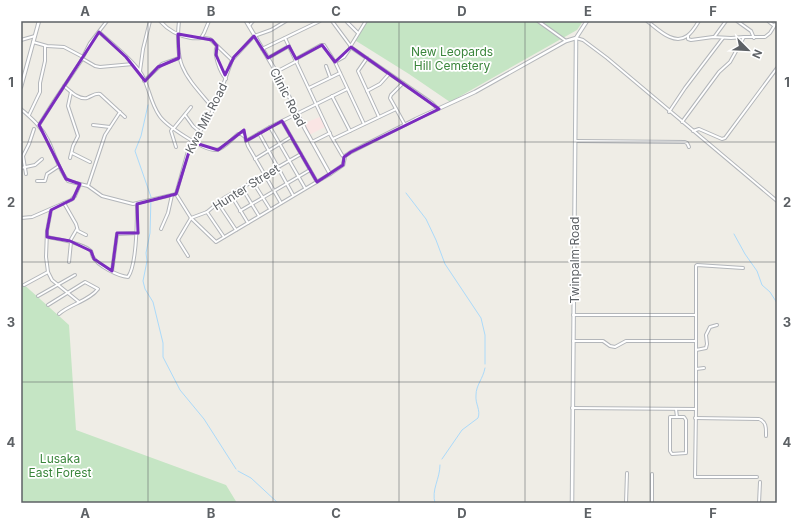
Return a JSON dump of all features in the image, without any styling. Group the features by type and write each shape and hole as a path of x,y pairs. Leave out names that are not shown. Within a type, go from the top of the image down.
{"street":[{"path":"21,87 39,21"},
{"path":"39,125 83,58 90,43 107,21"},
{"path":"140,72 143,49 150,21"},
{"path":"160,21 165,27 178,34 190,38 210,39 232,60"},
{"path":"179,21 179,58 181,66 188,79 213,108"},
{"path":"201,38 209,21"},
{"name":"Clinic Road","path":"246,21 276,72 330,174"},
{"path":"249,26 253,21"},
{"path":"254,36 271,30 286,21"},
{"path":"262,49 318,21"},
{"path":"332,21 351,47 432,103 439,110"},
{"path":"335,62 344,57 366,21"},
{"path":"538,21 566,41"},
{"path":"576,38 587,21"},
{"path":"647,21 671,38 688,36 699,21"},
{"path":"715,37 726,21"},
{"path":"737,21 751,31 754,38"},
{"path":"688,36 688,39 691,40 715,37 754,38 766,36 776,25 768,21"},
{"path":"347,22 358,33"},
{"path":"99,32 140,72 159,116 193,142 216,150 220,149 239,134 244,135 255,159 281,203"},
{"path":"21,40 35,36"},
{"name":"Kwa Mit Road","path":"176,194 186,154 213,108 226,79 232,60 254,36"},
{"path":"682,122 719,72 730,62 744,37"},
{"path":"21,109 39,125 68,181 88,186 102,196 130,204 151,201 176,194 191,218 216,242 343,165 344,157 330,133 285,38"},
{"path":"344,157 405,125 486,87 566,41 576,38 583,40 598,51 777,201"},
{"name":"Twinpalm Road","path":"572,503 576,38"},
{"path":"669,112 685,88 724,38"},
{"path":"33,42 45,46 64,47 100,68 132,64"},
{"path":"276,72 322,45 335,62 364,124"},
{"path":"28,116 40,92 40,83 45,61 45,46"},
{"path":"217,46 216,55 222,73 226,79"},
{"path":"268,58 289,46"},
{"path":"144,81 162,64 179,58"},
{"path":"367,58 358,71 379,117"},
{"path":"326,66 330,77"},
{"path":"693,131 699,129 722,139 725,138 777,68"},
{"path":"309,88 340,73"},
{"path":"367,91 379,85 389,74"},
{"path":"403,83 390,96 405,125"},
{"path":"64,86 77,96 84,98 100,94 125,117"},
{"path":"246,141 297,113 347,89"},
{"path":"70,158 78,136 68,106 71,92"},
{"path":"332,96 350,131"},
{"path":"176,147 171,131 191,107"},
{"path":"333,139 396,109"},
{"path":"88,186 104,137 120,112"},
{"path":"185,115 193,126 200,132"},
{"path":"282,121 316,182"},
{"path":"93,125 110,127"},
{"path":"270,127 305,188"},
{"path":"26,174 23,156 30,142 34,129"},
{"path":"259,133 293,196"},
{"path":"312,142 330,133"},
{"path":"255,159 291,137"},
{"path":"575,141 685,142 689,147"},
{"path":"72,153 90,162"},
{"name":"Hunter Street","path":"191,218 207,212 224,198 301,154"},
{"path":"21,168 34,165 42,159"},
{"path":"37,181 44,181 47,174 59,166"},
{"path":"240,211 310,170"},
{"path":"253,182 270,209"},
{"path":"21,218 31,218 64,203 74,197 80,184"},
{"path":"242,188 259,216"},
{"path":"162,229 168,213 172,195"},
{"path":"231,195 248,223"},
{"path":"64,203 79,232 86,235"},
{"path":"218,203 236,230"},
{"path":"47,237 70,241 90,250 94,258 103,266 127,277 130,274 138,233 137,204"},
{"path":"51,210 47,230 46,257 48,272 52,280 79,302"},
{"path":"207,212 224,237"},
{"path":"188,256 178,240 191,218"},
{"path":"69,262 70,241 77,229"},
{"path":"112,271 117,234 138,233"},
{"path":"743,268 696,266 695,476 757,477"},
{"path":"24,285 48,272"},
{"path":"38,296 75,275"},
{"path":"48,304 85,282 98,289 59,314"},
{"path":"573,314 695,315"},
{"path":"696,350 706,348 706,333 710,327 717,325"},
{"path":"573,341 603,341 612,347 626,341 695,341"},
{"path":"696,369 704,368"},
{"path":"572,408 696,409"},
{"path":"676,409 678,417"},
{"path":"670,417 678,417 684,417 686,420 686,453 672,454 670,451 670,417"},
{"path":"695,418 759,419 766,425 766,436"},
{"path":"626,503 627,473"},
{"path":"652,474 652,503"},
{"path":"759,503 760,482"}],"highlighted area":[{"path":"99,32 126,57 145,81 158,67 179,58 178,34 212,40 217,46 216,55 225,75 234,57 254,36 268,58 289,46 296,59 322,45 335,62 351,47 439,109 351,152 344,157 343,165 317,182 282,121 246,141 244,130 218,150 192,142 176,194 137,204 138,233 117,233 112,271 94,259 91,251 70,241 47,237 47,231 51,210 73,199 80,184 66,179 39,125"}],"shaded area":[{"path":"320,117 325,127 309,135 304,123"}],"green space":[{"name":"New Leopards Hill Cemetery","path":"364,21 583,21 577,30 450,102 353,39"},
{"name":"Lusaka East Forest","path":"21,282 69,325 76,430 226,485 237,503 21,503"}],"waterway":[{"path":"148,105 141,136 135,151 151,197 150,233 143,281 145,289 153,302 163,343 163,357 180,390 204,419 236,469"},
{"path":"406,193 426,219 445,264 481,318 485,335 485,364"},
{"path":"734,234 745,254 757,271 762,285 770,292 777,303"},
{"path":"442,459 462,430 478,418 479,412 476,391 485,368"},
{"path":"435,503 434,494 440,465"},
{"path":"238,471 251,478 278,503"}]}
